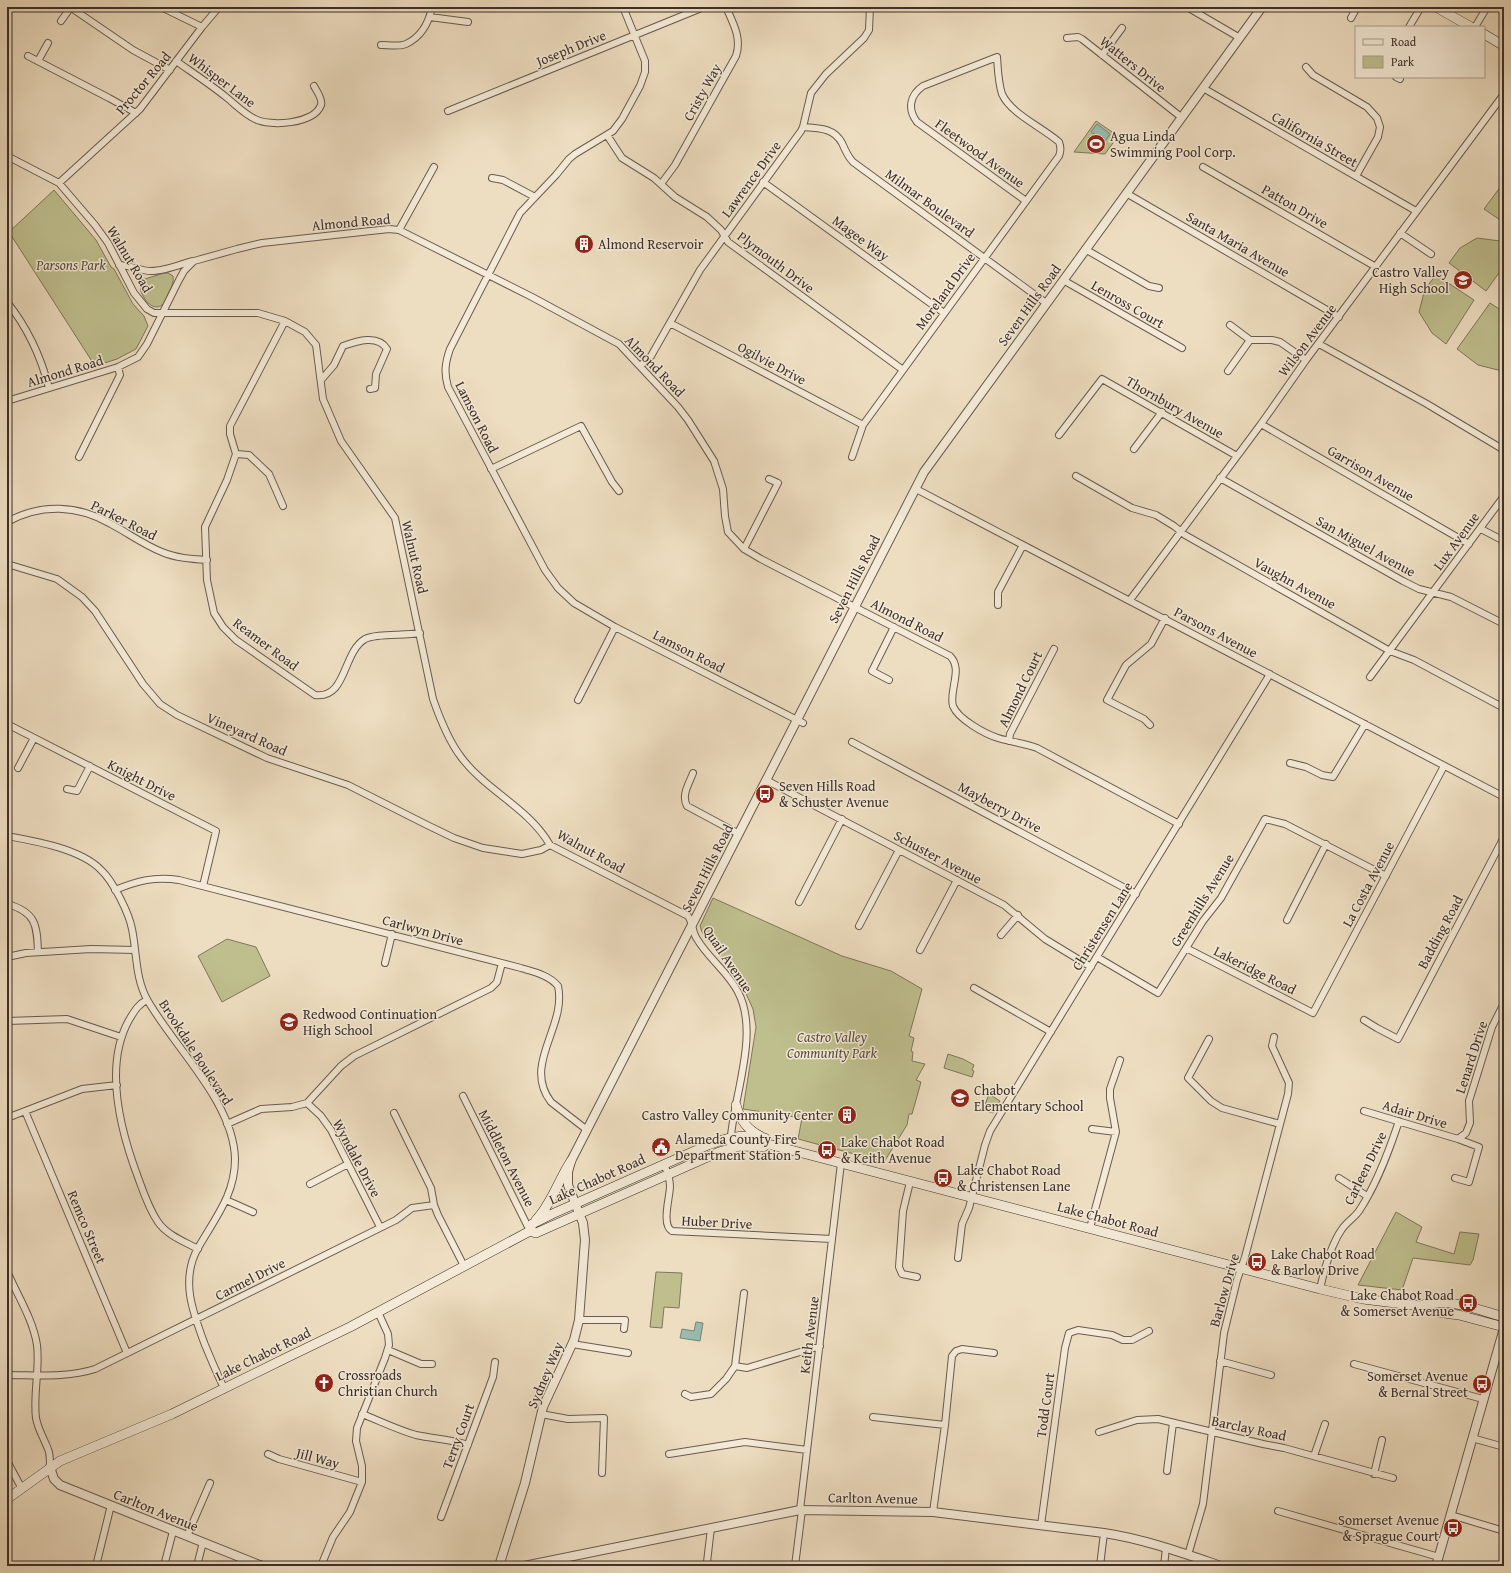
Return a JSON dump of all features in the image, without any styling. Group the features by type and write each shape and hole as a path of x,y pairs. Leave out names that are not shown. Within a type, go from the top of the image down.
{"main road":[{"path":"1436,7 1469,26"},
{"path":"1485,35 1504,46"},
{"path":"736,1105 745,1126 764,1140"},
{"name":"Lake Chabot Road","path":"7,1499 50,1467 86,1449 172,1414 378,1312 575,1204 708,1145 730,1138 743,1136 764,1140 841,1164 1320,1289 1363,1299 1420,1306 1429,1311 1459,1315 1504,1328"},
{"name":"Lake Chabot Road","path":"531,1227 536,1233 668,1173 730,1148 740,1146 763,1148 764,1140"},
{"path":"531,1227 542,1213 562,1174 572,1161"},
{"name":"Lake Chabot Road","path":"1420,1306 1429,1303 1460,1304 1504,1316"}],"street":[{"path":"61,21 70,7 133,50 170,70"},
{"path":"161,7 202,27"},
{"name":"Proctor Road","path":"59,183 136,113 202,27 220,7"},
{"path":"381,45 405,45 422,33 430,17 432,7"},
{"name":"Lamson Road","path":"623,7 645,61 644,76 622,119 616,127 607,135 575,154 520,213 450,349 445,363 445,378 448,387 545,570 558,588 574,603 615,627 800,721"},
{"name":"Joseph Drive","path":"448,111 704,7"},
{"name":"Cristy Way","path":"662,184 675,165 736,56 738,36 726,7"},
{"name":"Lawrence Drive","path":"640,366 650,356 700,270 803,127 811,93 826,74 864,38 869,30 870,7"},
{"path":"1187,7 1240,38"},
{"name":"Seven Hills Road","path":"579,1214 569,1189 567,1179 572,1161 766,780 800,721 855,607 931,462 1262,7"},
{"path":"1351,18 1358,7"},
{"path":"1410,26 1421,7"},
{"path":"1476,26 1487,7"},
{"path":"430,17 468,22"},
{"path":"1102,55 1122,28"},
{"name":"Watters Drive","path":"1067,38 1078,37 1082,39 1181,118"},
{"path":"38,61 48,43"},
{"path":"28,56 136,113"},
{"name":"Fleetwood Avenue","path":"1026,201 921,126 914,117 911,107 914,95 923,86 997,57 999,81 1005,99 1014,109 1058,142"},
{"name":"Whisper Lane","path":"176,61 204,80 242,112 256,120 277,123 302,120 309,117 315,113 321,105 321,100 314,86"},
{"path":"1306,67 1313,75 1368,107 1377,118 1380,127 1378,137 1356,176"},
{"name":"California Street","path":"1203,88 1416,211"},
{"name":"Wilson Avenue","path":"1130,600 1261,424 1306,360 1416,211 1504,94"},
{"name":"Milmar Boulevard","path":"803,127 820,128 834,133 853,162 1046,303"},
{"name":"Plymouth Drive","path":"607,135 622,158 662,184 675,198 707,217 721,230 728,242 903,370"},
{"name":"Moreland Drive","path":"852,457 863,425 1059,156 1061,149 1058,142"},
{"path":"7,156 59,183"},
{"path":"399,230 434,167"},
{"name":"Patton Drive","path":"1203,167 1376,266"},
{"path":"492,178 503,180 535,197"},
{"name":"Magee Way","path":"763,182 944,313"},
{"name":"Walnut Road","path":"59,183 95,225 108,243 134,293 147,309 154,313 258,313 285,321 305,332 316,345 322,379 323,399 341,441 395,518 433,699 442,725 461,757 482,779 528,816 542,832 550,845 679,910 688,916 692,924"},
{"name":"Santa Maria Avenue","path":"1126,193 1339,317"},
{"name":"Almond Road","path":"7,401 118,367 138,357 147,344 184,271 194,261 262,243 389,229 399,230 532,297 619,344 678,407 714,461 723,489 728,532 744,549 761,559 950,656 956,667 952,701 957,712 969,723 998,738 1020,742 1036,748 1179,824"},
{"path":"1400,233 1431,254"},
{"path":"1085,249 1149,286 1160,288"},
{"path":"119,265 129,265 140,270 152,271 194,261"},
{"name":"Lenross Court","path":"1063,280 1182,348"},
{"path":"7,302 33,343 48,388"},
{"path":"283,506 270,474 249,455 236,454 230,434 230,426 285,321"},
{"name":"Ogilvie Drive","path":"670,323 863,425"},
{"path":"1230,325 1250,340 1272,340 1280,342 1306,360"},
{"path":"322,379 334,365 343,346 358,340 374,340 384,343 387,349 376,374 375,388 370,389"},
{"path":"1228,371 1250,340"},
{"path":"1319,344 1427,404 1504,450"},
{"path":"79,458 120,375 118,367"},
{"name":"Thornbury Avenue","path":"1059,435 1102,379 1237,456"},
{"path":"1134,449 1162,412"},
{"name":"Garrison Avenue","path":"1261,424 1469,544"},
{"path":"491,469 580,426 612,482 619,491"},
{"name":"Reamer Road","path":"236,454 227,480 205,527 207,580 214,613 223,628 236,640 315,695 321,696 333,691 338,686 346,666 365,639 377,636 420,633"},
{"name":"Vaughn Avenue","path":"1076,476 1132,508 1156,515 1181,531 1390,651 1414,660 1504,708"},
{"name":"San Miguel Avenue","path":"1220,478 1403,581 1419,589 1451,597 1504,624"},
{"path":"744,549 778,483 769,479"},
{"name":"Parsons Avenue","path":"916,489 1165,618 1504,797"},
{"name":"Lux Avenue","path":"1370,677 1504,496"},
{"name":"Parker Road","path":"7,522 34,511 57,508 70,509 97,516 163,553 182,558 207,560"},
{"path":"1480,529 1504,541"},
{"path":"998,605 998,592 1023,545"},
{"name":"Vineyard Road","path":"7,564 57,578 82,597 95,611 143,684 160,704 177,715 267,758 348,785 427,826 454,838 483,848 522,854 541,850 550,845"},
{"path":"1150,725 1144,720 1107,700 1126,665 1150,644 1165,618"},
{"path":"578,700 615,627"},
{"path":"890,680 872,671 894,627"},
{"name":"Almond Court","path":"1009,741 1010,734 1054,649"},
{"name":"Christensen Lane","path":"958,1258 962,1224 970,1208 971,1198 990,1131 1270,674"},
{"name":"Knight Drive","path":"7,724 216,831 203,886"},
{"path":"1290,763 1322,775 1333,777 1364,724"},
{"path":"18,768 34,738"},
{"name":"Mayberry Drive","path":"852,742 1136,894"},
{"path":"67,789 77,791 90,766"},
{"name":"La Costa Avenue","path":"1313,1013 1444,766"},
{"path":"693,774 684,795 684,800 687,806 739,834"},
{"name":"Schuster Avenue","path":"766,780 1004,905 1018,915 1045,939 1091,967"},
{"path":"799,902 842,819"},
{"name":"Greenhills Avenue","path":"1097,957 1158,993 1203,921 1222,898 1265,819 1284,824 1326,844"},
{"name":"Brookdale Boulevard","path":"7,836 72,852 86,858 105,873 130,922 138,973 147,1000 167,1031 211,1092 232,1136 235,1160 233,1183 226,1200 198,1249 192,1266 189,1288 190,1303 224,1388"},
{"name":"Badding Road","path":"1364,1020 1398,1039 1504,837"},
{"path":"1287,920 1326,844 1386,876"},
{"path":"859,926 899,850"},
{"name":"Carlwyn Drive","path":"115,890 142,880 161,878 179,880 537,972 551,979 558,986 559,1008 541,1065 541,1082 546,1096 551,1102 587,1130"},
{"path":"920,950 958,880"},
{"path":"7,904 21,908 31,917 37,930 38,952"},
{"path":"1001,935 1018,915"},
{"name":"Quail Avenue","path":"692,924 696,938 734,985 745,1008 747,1037 730,1138 730,1148"},
{"path":"385,963 392,934"},
{"name":"Lakeridge Road","path":"1186,948 1313,1013"},
{"path":"7,957 38,952 91,949 135,950"},
{"path":"227,1124 261,1109 292,1107 307,1103 341,1066 354,1056 491,988 497,982 502,963"},
{"path":"974,988 1051,1032"},
{"path":"147,1000 140,1004 133,1012 121,1037 117,1057 117,1085 120,1119 127,1146 149,1206 156,1220 165,1230 198,1249"},
{"name":"Lenard Drive","path":"1458,1139 1466,1133 1470,1123 1469,1102 1492,1027 1504,1004"},
{"path":"7,1021 67,1020 121,1037"},
{"name":"Barlow Drive","path":"1188,1555 1203,1504 1224,1333 1288,1094 1289,1083 1272,1046 1274,1037"},
{"path":"1209,1039 1188,1078 1211,1101 1222,1108 1280,1124"},
{"path":"1090,1228 1116,1132 1110,1098 1112,1080 1120,1060"},
{"path":"7,1118 82,1089 117,1085"},
{"name":"Middleton Avenue","path":"463,1096 531,1227"},
{"name":"Wyndale Drive","path":"307,1103 327,1123 380,1228"},
{"name":"Remco Street","path":"25,1111 127,1353"},
{"name":"Adair Drive","path":"1364,1111 1458,1139 1480,1148 1469,1182 1455,1178"},
{"path":"394,1113 430,1188 434,1205 464,1266"},
{"name":"Carleen Drive","path":"1320,1289 1328,1262 1339,1234 1342,1228 1359,1212 1385,1160 1399,1121"},
{"path":"1092,1129 1116,1132"},
{"path":"310,1184 348,1164"},
{"name":"Huber Drive","path":"664,1164 668,1173 670,1186 666,1223 669,1230 672,1232 832,1239"},
{"name":"Keith Avenue","path":"795,1566 807,1450 841,1164"},
{"path":"1338,1178 1367,1196"},
{"path":"910,1182 902,1211 899,1267 902,1274 917,1277"},
{"path":"226,1200 253,1212"},
{"name":"Carmel Drive","path":"7,1375 69,1374 88,1371 196,1320 396,1220 412,1208 434,1205"},
{"name":"Sydney Way","path":"499,1566 525,1483 541,1414 549,1392 572,1344 579,1320 585,1240 583,1224 579,1214"},
{"path":"7,1271 9,1282 34,1333 37,1346 36,1419 41,1436 48,1451 50,1467"},
{"path":"684,1394 691,1397 710,1394 726,1379 735,1366 744,1293"},
{"path":"321,1566 333,1537 350,1512 362,1482 362,1466 356,1441 357,1428 388,1350 388,1334 378,1312"},
{"path":"579,1320 625,1320 624,1329"},
{"path":"1436,1566 1504,1328"},
{"name":"Todd Court","path":"1041,1525 1065,1348 1069,1333 1078,1330 1112,1335 1123,1340 1132,1340 1149,1331"},
{"path":"572,1344 628,1353"},
{"path":"735,1366 747,1368 820,1346"},
{"path":"933,1512 945,1424 952,1356 956,1351 962,1349 994,1353"},
{"path":"388,1350 421,1364 432,1364"},
{"name":"Terry Court","path":"441,1517 493,1377 495,1362"},
{"path":"1220,1362 1271,1375"},
{"path":"1354,1364 1483,1399"},
{"path":"362,1414 408,1432 426,1437 452,1440 468,1445"},
{"path":"541,1414 568,1419 604,1418 602,1473"},
{"path":"873,1417 945,1424"},
{"name":"Barclay Road","path":"1099,1432 1137,1420 1158,1419 1284,1448 1393,1478"},
{"path":"1167,1470 1174,1423"},
{"path":"1314,1456 1325,1424"},
{"path":"1472,1438 1504,1447"},
{"path":"1374,1474 1382,1440"},
{"path":"669,1454 745,1442 807,1450"},
{"name":"Jill Way","path":"268,1454 279,1459 362,1482"},
{"path":"7,1461 21,1488"},
{"name":"Carlton Avenue","path":"50,1467 54,1479 58,1484 262,1566"},
{"path":"187,1536 210,1483"},
{"path":"96,1566 111,1506"},
{"name":"Carlton Avenue","path":"524,1566 801,1510 933,1512 1104,1533 1166,1548 1221,1566"},
{"path":"1278,1511 1439,1557"},
{"path":"1451,1515 1504,1531"},
{"path":"707,1566 711,1528"},
{"path":"164,1566 173,1531"},
{"path":"1100,1566 1104,1533"},
{"path":"197,1566 203,1542"},
{"path":"1164,1566 1166,1548"}],"green space":[{"name":"Agua Linda Swimming Pool Corp.","path":"1096,121 1118,136 1105,154 1074,152"},
{"path":"1504,182 1504,220 1500,220 1484,209"},
{"name":"Parsons Park","path":"54,190 96,240 133,304 144,316 148,326 136,349 117,359 95,366 9,232"},
{"path":"1477,238 1500,241 1504,244 1504,266 1486,291 1449,263 1460,248"},
{"path":"168,273 173,276 172,285 165,302 158,307 153,306 145,300 142,295 140,284 142,280"},
{"path":"1436,275 1474,300 1446,344 1432,333 1419,312 1425,289"},
{"path":"1490,303 1504,312 1504,371 1478,365 1457,349"},
{"name":"Castro Valley Community Park","path":"713,898 842,956 891,971 922,989 909,1036 914,1038 911,1051 913,1052 912,1061 925,1064 916,1080 921,1082 912,1114 909,1114 907,1125 884,1162 798,1139 802,1118 743,1109 756,1027 753,1009 743,987 702,932 700,926"},
{"path":"227,939 256,947 270,976 222,1002 198,956"},
{"path":"948,1054 963,1059 974,1065 972,1077 944,1068"},
{"path":"989,1094 1000,1101 993,1113 983,1110"},
{"path":"1396,1212 1422,1227 1416,1242 1454,1254 1460,1232 1479,1234 1473,1260 1470,1265 1413,1258 1402,1290 1358,1285"},
{"path":"656,1272 682,1273 679,1308 664,1307 662,1328 650,1327"}],"water":[{"path":"1097,124 1110,134 1105,141 1091,132"},
{"path":"696,1322 703,1323 700,1341 680,1338 682,1329 694,1331"}],"place":[{"name":"Agua Linda Swimming Pool Corp.","path":"1096,144"},
{"name":"Almond Reservoir","path":"584,244"},
{"name":"Castro Valley High School","path":"1463,280"},
{"name":"Seven Hills Road & Schuster Avenue","path":"765,794"},
{"name":"Redwood Continuation High School","path":"289,1022"},
{"name":"Chabot Elementary School","path":"960,1098"},
{"name":"Castro Valley Community Center","path":"847,1115"},
{"name":"Alameda County Fire Department Station 5","path":"661,1147"},
{"name":"Lake Chabot Road & Keith Avenue","path":"827,1150"},
{"name":"Lake Chabot Road & Christensen Lane","path":"943,1178"},
{"name":"Lake Chabot Road & Barlow Drive","path":"1257,1262"},
{"name":"Lake Chabot Road & Somerset Avenue","path":"1468,1303"},
{"name":"Crossroads Christian Church","path":"324,1383"},
{"name":"Somerset Avenue & Bernal Street","path":"1482,1384"},
{"name":"Somerset Avenue & Sprague Court","path":"1453,1528"}]}
